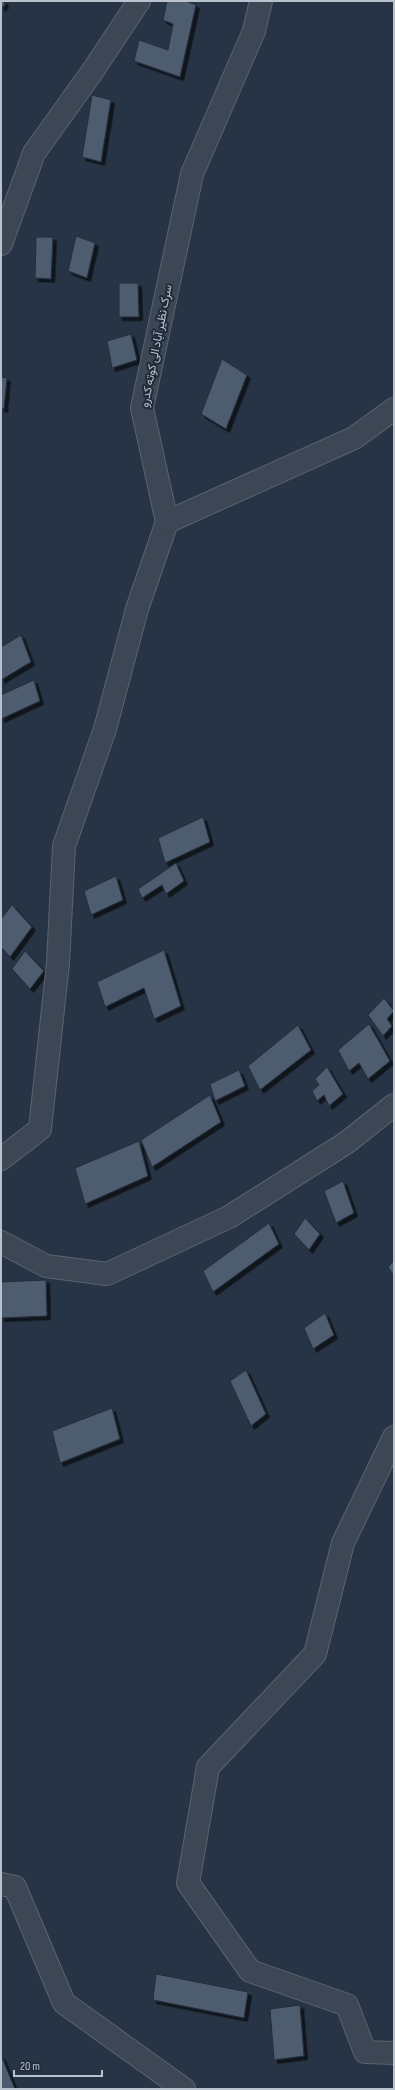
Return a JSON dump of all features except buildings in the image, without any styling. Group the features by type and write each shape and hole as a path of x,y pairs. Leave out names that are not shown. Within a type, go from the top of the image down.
{"street":[{"path":"1,244 34,153 92,72 140,1"},
{"name":"سرک نظیر آباد الی کوته کدرو","path":"167,522 142,408 192,174 254,31 261,1"},
{"path":"1,1159 40,1129 58,963 64,846 105,729 137,609 167,522 354,438 394,409"},
{"path":"1,1242 46,1266 107,1274 228,1217 346,1143 394,1105"},
{"path":"394,1437 343,1543 314,1654 208,1767 188,1883 250,1971 347,2005 365,2052 394,2053"},
{"path":"1,1884 16,1887 64,2003 184,2089"}]}
